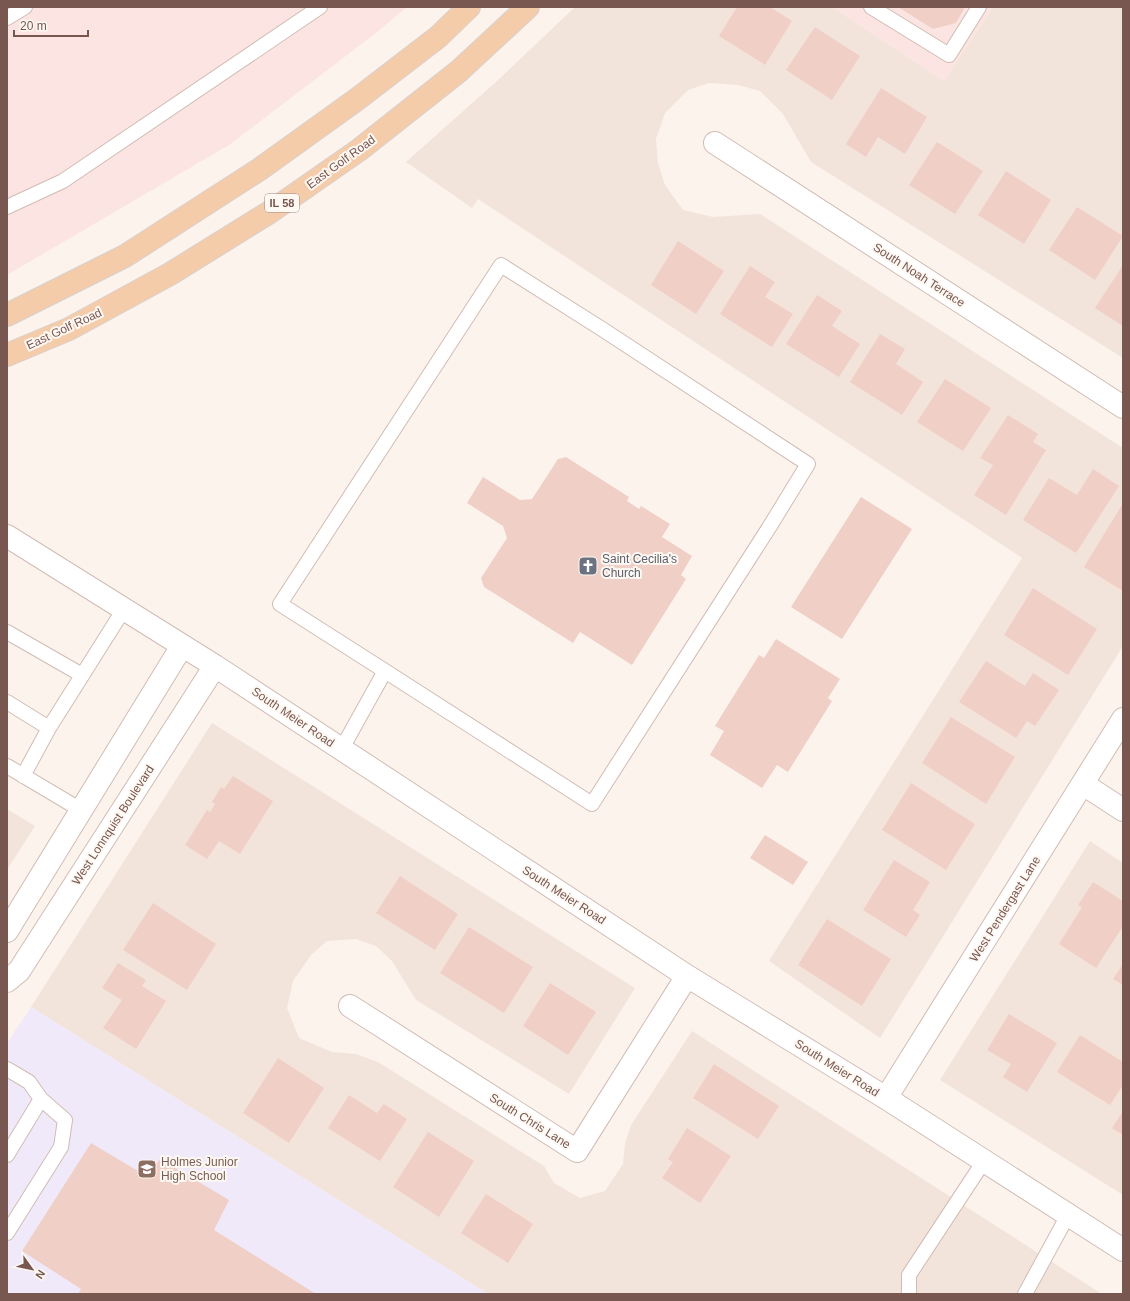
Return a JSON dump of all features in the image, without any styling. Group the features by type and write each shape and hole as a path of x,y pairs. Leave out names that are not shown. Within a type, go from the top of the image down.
{"main road":[{"path":"7,315 125,256 260,169 356,100 438,37 469,7"},
{"name":"East Golf Road","path":"7,355 76,326 170,274 270,212 365,146 458,71 528,7"}],"street":[{"name":"South Noah Terrace","path":"715,143 1123,407"},
{"name":"South Meier Road","path":"7,536 215,666 687,976 886,1098 1123,1250"},
{"path":"7,931 182,646"},
{"name":"West Lonnquist Boulevard","path":"7,981 19,971 215,666"},
{"name":"West Pendergast Lane","path":"886,1098 1123,719"},
{"path":"1083,784 1123,810"},
{"name":"South Chris Lane","path":"350,1006 577,1151 687,976"}],"lane":[{"path":"7,18 25,7"},
{"path":"7,207 63,181 320,7"},
{"path":"871,7 949,55 979,7"},
{"path":"501,265 602,329 808,464 766,533 592,804 385,671 280,604 501,265"},
{"path":"23,776 49,728 124,609"},
{"path":"7,632 82,675"},
{"path":"341,750 385,671"},
{"path":"7,702 49,728"},
{"path":"7,766 81,810"},
{"path":"7,1069 29,1082 41,1099 65,1120 61,1147 7,1233"},
{"path":"7,1155 41,1099"},
{"path":"909,1294 909,1275 984,1161"},
{"path":"1025,1294 1068,1215"}],"shaded area":[{"path":"7,7 407,7 376,33 229,145 7,275"},
{"path":"575,7 832,7 944,81 993,7 1123,7 1123,358 811,162 783,114 760,91 738,85 709,83 688,90 665,113 656,139 658,163 665,185 683,210 713,217 760,214 1123,448 1123,646 880,1038 769,961 1022,558 478,199 472,208 406,162 497,81"},
{"path":"832,7 993,7 944,81"},
{"path":"212,723 635,988 569,1094 416,1000 392,961 376,946 356,939 327,941 311,955 293,981 287,1008 299,1038 332,1052 356,1054 378,1062 544,1166 554,1183 580,1198 605,1191 623,1164 625,1144 631,1125 692,1031 1102,1294 488,1294 31,1007"},
{"path":"7,809 35,826 7,870"},
{"path":"1090,841 1123,863 1123,1195 940,1080"},
{"name":"Holmes Junior High School","path":"31,1007 488,1294 7,1294 7,1043"}],"building":[{"path":"737,7 770,7 792,21 765,65 719,36"},
{"path":"898,7 965,7 956,23 933,29"},
{"path":"815,27 860,56 832,100 786,70"},
{"path":"881,88 927,117 905,154 878,137 866,157 846,144"},
{"path":"937,142 983,171 955,214 909,185"},
{"path":"1006,171 1051,200 1024,244 978,215"},
{"path":"1077,207 1123,236 1095,280 1049,250"},
{"path":"678,241 724,271 696,314 651,285"},
{"path":"1123,265 1123,326 1095,308"},
{"path":"750,266 775,282 765,297 793,314 772,347 720,314"},
{"path":"817,295 842,311 832,326 860,344 839,377 786,344"},
{"path":"880,334 905,349 896,364 923,382 902,415 850,382"},
{"path":"945,379 991,408 963,451 917,422"},
{"path":"1008,415 1038,434 1033,442 1046,450 1006,515 974,495 993,465 980,458"},
{"name":"Saint Cecilia's Church","path":"566,457 629,497 627,501 639,509 641,506 670,524 662,537 692,556 681,575 686,579 632,665 580,632 573,643 484,587 481,578 507,538 503,526 467,503 483,477 520,500 532,499 558,459"},
{"path":"1093,469 1119,486 1076,553 1023,520 1049,478 1077,495"},
{"path":"861,497 912,529 842,639 791,607"},
{"path":"1123,503 1123,591 1084,567"},
{"path":"1033,588 1097,629 1068,675 1004,635"},
{"path":"776,639 840,679 828,698 832,701 788,772 777,765 762,788 710,755 724,731 715,726 759,655 764,658"},
{"path":"986,661 1025,686 1033,673 1059,690 1035,726 1027,721 1016,738 959,702"},
{"path":"951,717 1015,757 986,804 922,763"},
{"path":"233,776 273,801 240,854 219,841 207,859 185,845 207,810 210,812 215,804 212,802 221,787 224,789"},
{"path":"911,783 975,824 946,870 882,830"},
{"path":"765,835 808,862 793,885 750,858"},
{"path":"894,860 930,882 913,910 920,915 906,937 863,910"},
{"path":"400,876 458,914 435,950 376,913"},
{"path":"1093,882 1123,901 1123,926 1096,968 1059,944 1082,907 1078,905"},
{"path":"153,903 216,944 187,990 123,950"},
{"path":"827,919 891,959 862,1006 798,965"},
{"path":"469,927 533,967 504,1013 440,973"},
{"path":"118,963 146,980 142,986 166,1001 136,1049 103,1028 122,1000 102,988"},
{"path":"1123,964 1123,985 1113,979"},
{"path":"550,983 596,1012 568,1055 523,1026"},
{"path":"1009,1014 1057,1043 1027,1092 1003,1077 1011,1064 987,1050"},
{"path":"1080,1035 1123,1062 1123,1085 1110,1105 1057,1072"},
{"path":"278,1058 324,1088 289,1143 243,1113"},
{"path":"714,1064 779,1106 758,1139 693,1098"},
{"path":"349,1095 377,1113 384,1104 407,1119 380,1161 328,1128"},
{"path":"1123,1111 1123,1135 1112,1128"},
{"path":"687,1128 731,1156 700,1203 662,1178 673,1162 668,1159"},
{"path":"428,1132 474,1161 439,1217 393,1187"},
{"path":"91,1143 148,1177 160,1159 229,1200 214,1230 316,1294 78,1294 81,1289 22,1251"},
{"path":"486,1194 533,1224 508,1263 461,1233"}],"place":[{"name":"Saint Cecilia's Church","path":"588,566"},
{"name":"Holmes Junior High School","path":"147,1169"}]}
